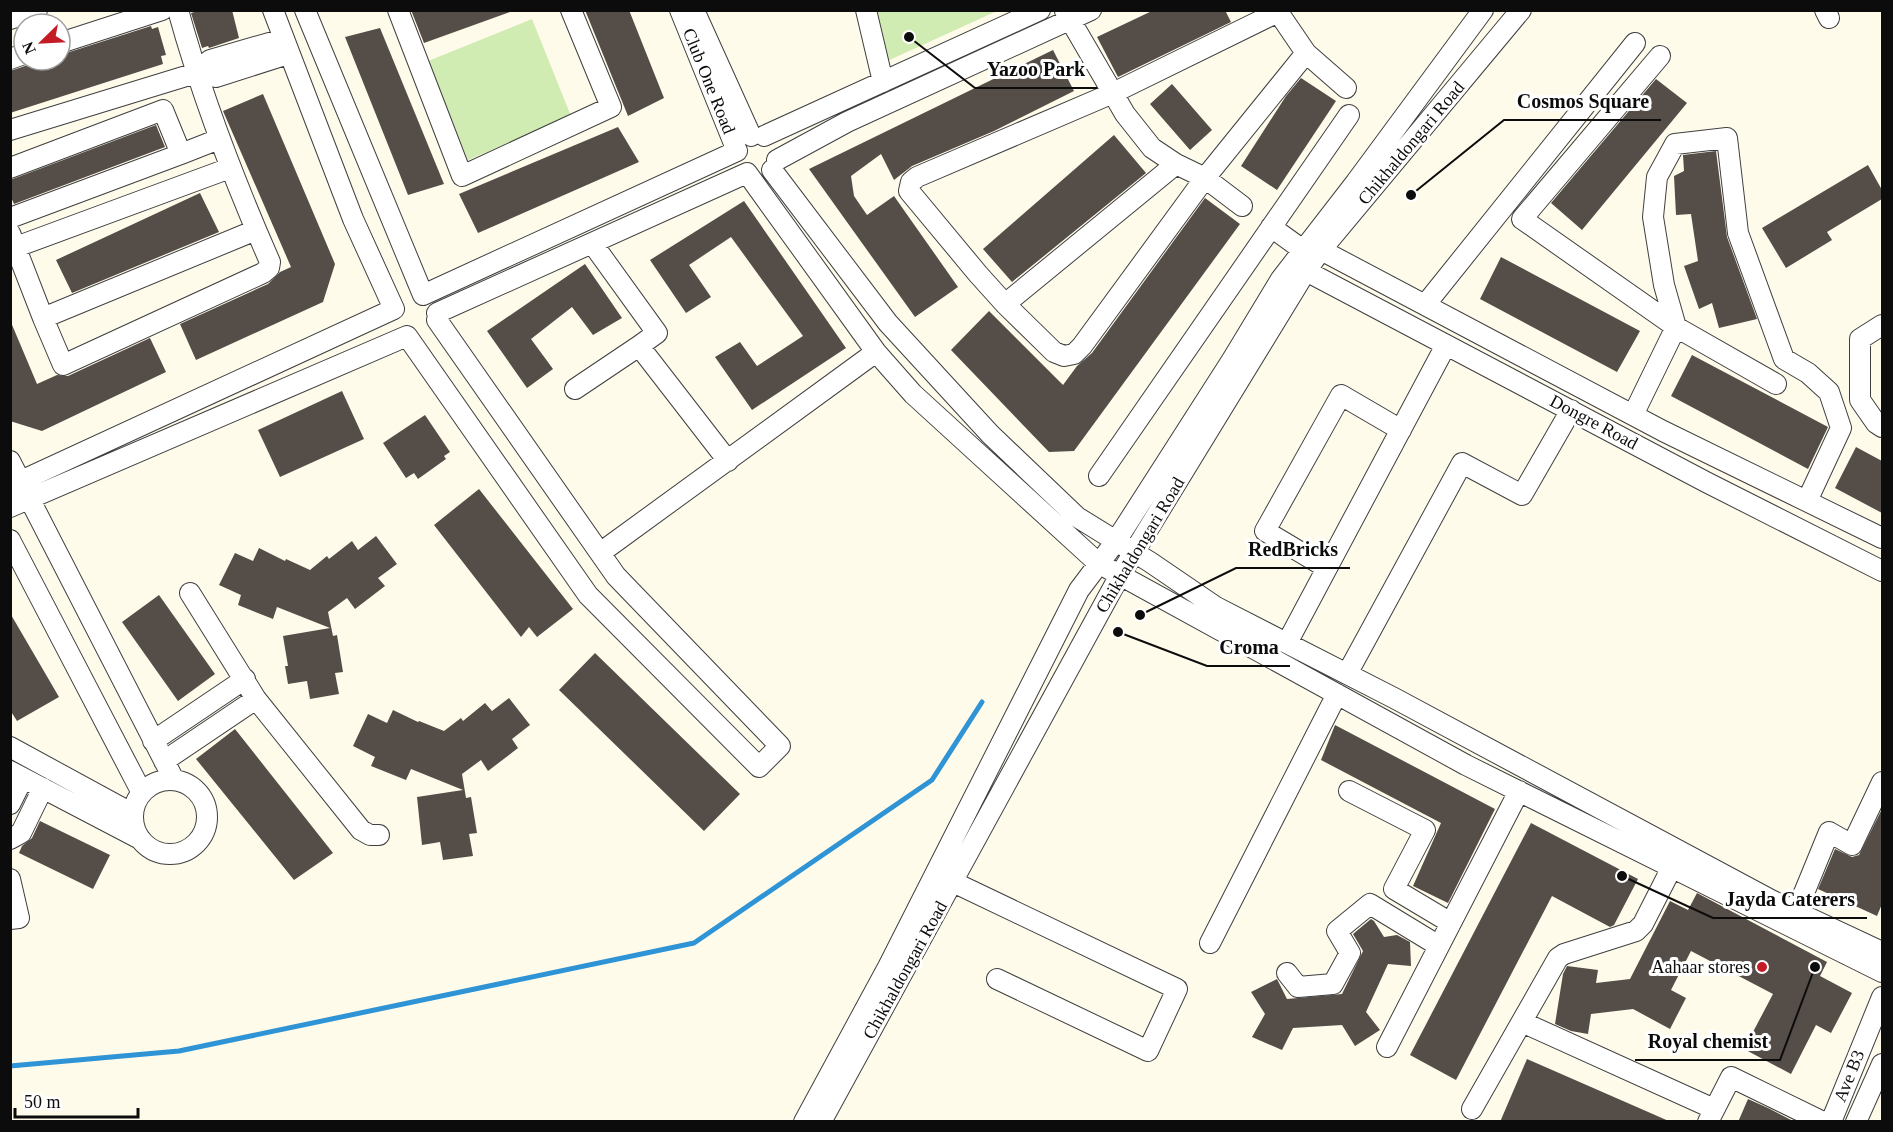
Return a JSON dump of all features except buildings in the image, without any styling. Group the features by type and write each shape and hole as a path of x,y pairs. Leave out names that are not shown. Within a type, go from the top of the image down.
{"street":[{"path":"10,19 37,10"},
{"path":"72,39 162,10"},
{"path":"178,10 196,73 219,139 270,262 269,268 263,273 63,365 13,240 231,168"},
{"path":"273,10 353,219 394,309"},
{"path":"305,10 423,295 435,305 437,317 616,576 780,746 759,767 588,595 406,336 397,328 393,316 397,303 409,295 423,295 737,151"},
{"path":"398,10 462,176 611,107 571,10"},
{"name":"Club One Road","path":"680,10 737,151 738,163 876,352 914,394 1098,563 1466,765 1882,972"},
{"name":"Club One Road","path":"694,10 758,136 775,146 775,165 888,323 990,434 1077,517 1216,607 1793,911 1882,952"},
{"path":"866,10 883,82"},
{"path":"758,136 1040,10"},
{"path":"20,489 406,336 419,338 426,336 431,332 437,317 592,243 747,173 762,176 775,165 868,112 1068,15 1091,10"},
{"name":"Chikhaldongari Road","path":"821,1122 1120,575 1306,272 1312,250 1356,182 1483,10"},
{"path":"1496,10 1516,17"},
{"path":"1306,53 1205,178 1074,354 1064,356 1054,352 1005,304 909,191 911,182 917,177 1113,93 1278,12 1306,53 1346,88"},
{"path":"1068,15 1125,114 1152,148 1176,164 1205,178 1242,206"},
{"name":"Chikhaldongari Road","path":"804,1122 888,967 1079,590 1116,541 1281,279 1312,250 1516,17"},
{"path":"1425,305 1635,43"},
{"path":"10,130 196,73 216,77 286,46"},
{"path":"1660,56 1522,219 1677,327 1776,384"},
{"path":"10,168 163,110 181,153"},
{"path":"1099,476 1348,115"},
{"name":"Club One Road","path":"737,151 741,144 758,136"},
{"path":"1632,415 1677,327 1664,285 1653,217 1657,177 1675,144 1726,138 1738,233 1784,359 1808,373 1829,392 1841,428 1807,501"},
{"path":"10,218 219,139"},
{"path":"1005,304 1176,164"},
{"name":"Dongre Road","path":"1271,227 1312,250 1425,305 1632,415 1882,538"},
{"path":"43,318 256,230"},
{"path":"575,389 657,333 592,243"},
{"name":"Dongre Road","path":"1306,272 1706,482 1882,571"},
{"path":"10,507 20,489 394,309"},
{"path":"1882,325 1860,339 1860,400 1876,423 1882,427"},
{"path":"1287,643 1446,345"},
{"path":"639,346 728,461"},
{"path":"600,553 876,352"},
{"path":"1327,568 1265,531 1341,395 1401,430"},
{"path":"1347,674 1462,463 1522,495 1571,410"},
{"path":"10,461 20,489 174,780"},
{"path":"10,540 142,793"},
{"path":"190,593 256,699 361,830 370,835 379,835"},
{"path":"153,741 245,679"},
{"path":"1210,943 1337,694"},
{"path":"164,761 256,699"},
{"path":"10,747 133,814"},
{"path":"10,804 17,775 140,839 155,850 173,854 185,851 196,844 203,834 207,823 207,811 203,800 195,790 174,780 162,781 151,786 142,793 133,814 140,839"},
{"path":"1793,911 1804,893 1829,832 1852,845 1882,782"},
{"path":"10,839 21,833 44,788"},
{"path":"1349,791 1425,830 1394,889 1451,923"},
{"path":"1387,1047 1519,791"},
{"path":"1472,1109 1558,958 1564,954 1628,935 1643,924 1672,867"},
{"path":"10,879 19,918 10,919"},
{"path":"953,882 1177,989 1148,1051 997,980"},
{"path":"1287,973 1298,987 1333,984 1350,953 1337,931 1370,904 1439,946"},
{"name":"Ave B3","path":"1831,1122 1882,997"},
{"path":"1522,1022 1711,1115 1731,1077 1823,1122"},
{"name":"Ave B3","path":"1856,1122 1882,1064"}],"green space":[{"path":"873,10 997,11 883,63"},
{"path":"532,19 571,116 468,160 428,61"}],"waterway":[{"path":"10,1066 179,1051 694,943 932,780 982,702"}],"place":[{"name":"Yazoo Park","path":"909,37"},
{"name":"Cosmos Square","path":"1411,195"},
{"name":"RedBricks","path":"1140,615"},
{"name":"Croma","path":"1118,632"},
{"name":"Jayda Caterers","path":"1622,876"},
{"name":"Aahaar stores","path":"1762,967"},
{"name":"Royal chemist","path":"1815,967"}]}
